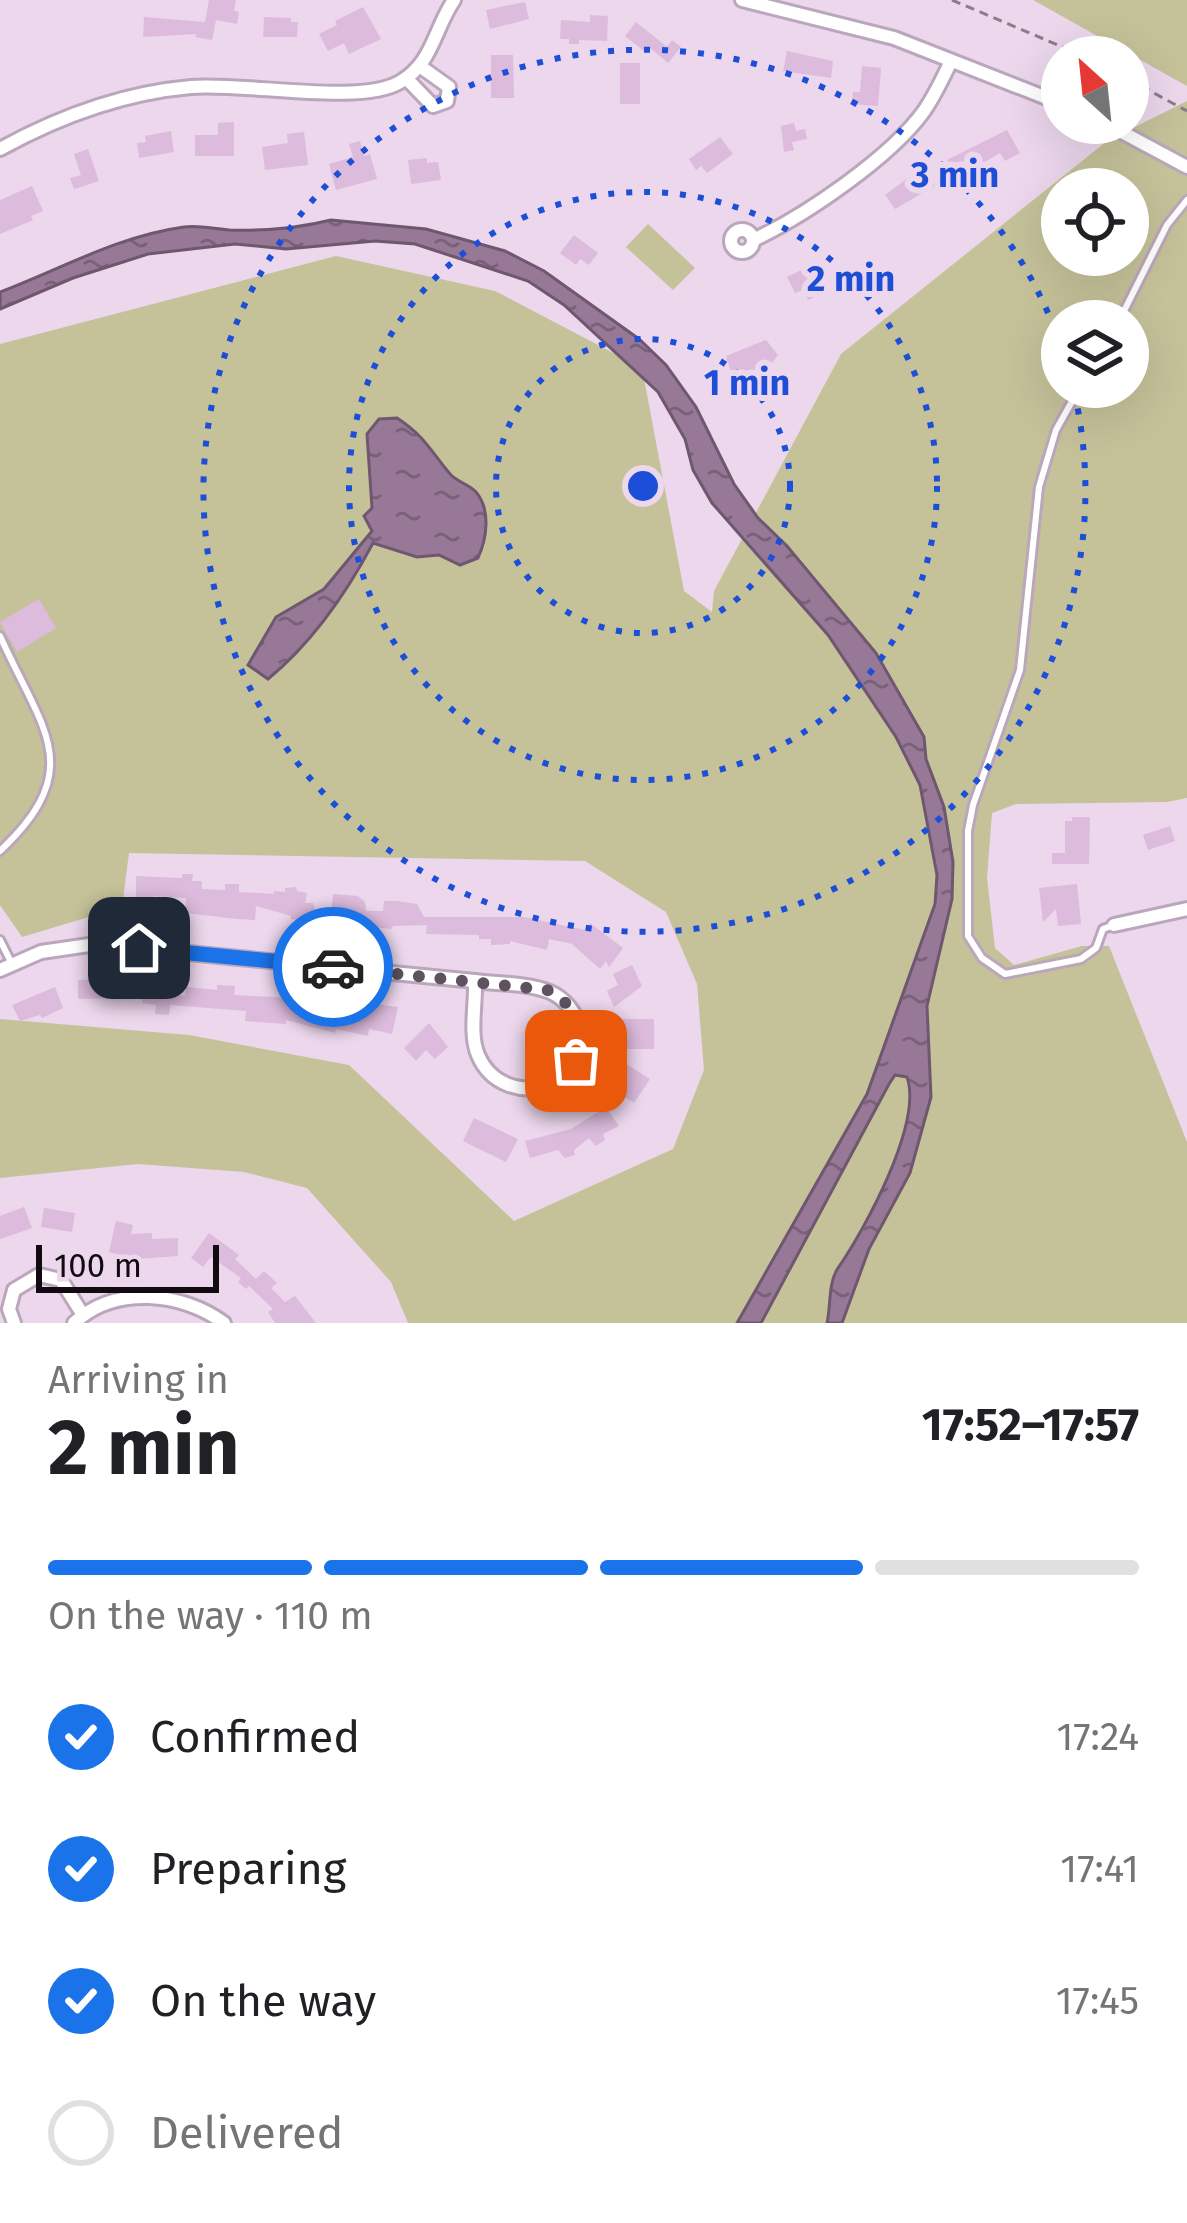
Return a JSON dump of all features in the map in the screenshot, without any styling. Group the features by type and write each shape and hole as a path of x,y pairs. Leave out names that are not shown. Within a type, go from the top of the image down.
{"street":[{"path":"0,149 62,117 152,92 226,86 362,92 387,88 421,67 454,0"},
{"path":"742,0 894,38 1041,96"},
{"path":"753,240 800,217 889,145 923,112 951,61"},
{"path":"406,78 433,106 447,101 449,87 421,67"},
{"path":"1145,144 1187,166"},
{"path":"1114,925 1187,909"},
{"path":"6,967 56,948 96,944 476,981 536,988 565,1001 577,1019 581,1040 576,1061 565,1077 545,1088 522,1090 491,1075 475,1045 476,981"},
{"path":"14,1323 9,1309 14,1290 39,1275 61,1280 79,1319 120,1301 165,1298 192,1305 224,1323"}],"lane":[{"path":"1130,300 1167,225 1187,200"},
{"path":"1068,408 1056,430 1039,487 1020,670 968,832 968,936 982,958 1005,974 1082,959 1096,948 1102,929 1114,925"},
{"path":"0,636 44,731 52,776 32,818 0,851"},
{"path":"0,940 6,967"}],"path":[{"path":"952,0 1041,38"},
{"path":"1149,90 1187,111"}],"shaded area":[{"path":"1033,0 1187,0 1187,86 1149,65 1149,36 1097,36"},
{"path":"1187,101 1187,798 1016,804 992,813 987,878 995,948 1014,965 1082,946 1109,946 1187,1142 1187,1323 408,1323 391,1282 307,1188 244,1172 138,1164 0,1178 0,1019 189,1035 349,1065 514,1221 673,1149 704,1070 697,984 666,912 585,861 129,853 122,907 22,937 0,905 0,344 336,256 495,291 642,368 684,591 712,612 714,591 841,354 1041,194 1041,276 1149,276 1149,168 1073,168 1103,144 1149,144 1149,120"},
{"path":"648,224 695,268 673,290 626,247"}],"water":[{"path":"331,220 426,229 505,251 544,271 639,339 666,365 696,407 734,484 758,518 876,653 924,737 926,759 944,807 953,862 952,899 927,1006 931,1097 910,1173 869,1249 842,1323 827,1323 833,1281 889,1175 907,1121 907,1077 895,1075 889,1084 761,1323 737,1323 867,1094 935,904 937,875 920,785 896,737 828,635 712,503 693,470 685,439 658,392 564,305 528,281 415,244 375,241 286,249 235,244 148,254 73,278 0,309 0,292 160,231 268,229"},
{"path":"397,418 481,499 486,524 478,558 460,565 439,555 417,557 373,543 327,616 268,679 248,665 276,617 324,589 372,531 364,516 372,508 367,434 379,419"}],"building":[{"path":"209,0 236,0 237,24 216,20 212,40 196,34 143,37 144,17 205,22"},
{"path":"525,2 529,19 490,29 486,10"},
{"path":"363,7 381,39 349,54 344,43 328,51 319,34"},
{"path":"590,15 608,16 607,41 569,44 569,39 560,39 561,20 590,22"},
{"path":"264,17 298,22 297,37 263,37"},
{"path":"636,22 667,47 672,40 681,47 668,63 625,36"},
{"path":"787,51 833,61 831,78 783,71"},
{"path":"491,55 513,55 514,98 491,98"},
{"path":"620,63 640,63 640,104 620,104"},
{"path":"862,66 881,68 878,106 852,104 853,92 860,92"},
{"path":"234,122 234,156 195,156 195,135 218,135 218,123"},
{"path":"794,123 796,131 805,129 807,139 792,142 794,150 784,152 781,126"},
{"path":"1007,130 1020,153 1005,161 1000,153 957,178 947,160"},
{"path":"171,131 174,152 139,158 137,143 146,142 145,136"},
{"path":"304,132 308,165 265,170 262,147 288,143 287,134"},
{"path":"720,137 733,154 707,173 701,166 696,170 689,159"},
{"path":"360,141 364,156 370,154 377,179 336,190 329,164 353,157 349,144"},
{"path":"88,149 99,181 74,189 70,178 81,175 74,154"},
{"path":"427,158 427,163 438,162 441,180 411,184 408,160"},
{"path":"923,167 936,185 895,209 885,195"},
{"path":"32,186 43,211 0,234 0,200"},
{"path":"574,235 598,253 589,265 580,259 576,265 560,253"},
{"path":"814,264 827,291 808,300 803,290 795,293 787,277"},
{"path":"766,340 778,355 743,392 735,386 726,356"},
{"path":"39,599 56,628 17,652 0,622"},
{"path":"1090,817 1089,864 1052,864 1052,853 1065,853 1065,821"},
{"path":"1170,826 1175,841 1148,850 1143,835"},
{"path":"182,874 193,874 192,881 202,881 202,889 225,890 225,884 239,884 239,892 274,894 296,887 307,893 305,903 313,903 315,910 307,920 291,919 256,906 255,920 185,913 186,898 153,896 153,901 136,902 136,876 182,878"},
{"path":"1077,884 1081,924 1058,926 1056,909 1043,922 1039,888"},
{"path":"333,894 358,896 366,911 383,911 384,901 396,901 417,904 424,917 524,917 585,930 590,923 623,948 609,967 606,961 600,969 572,944 549,939 547,950 510,941 491,945 491,939 479,939 479,935 426,934 427,925 391,929 345,924 346,917 331,914"},
{"path":"632,965 642,986 614,1007 607,991 618,985 613,974"},
{"path":"78,980 120,982 121,998 78,999"},
{"path":"166,982 165,994 185,996 186,987 217,990 217,985 235,986 234,995 292,998 351,1013 353,1001 398,1007 392,1034 369,1029 368,1036 286,1020 286,1024 245,1021 246,1011 170,1005 169,1015 155,1014 156,1005 142,1003 144,983"},
{"path":"55,987 63,1008 20,1021 12,1005"},
{"path":"620,1019 654,1019 654,1049 620,1049"},
{"path":"429,1023 448,1047 435,1059 426,1050 416,1061 404,1048"},
{"path":"620,1060 650,1079 634,1103 620,1094 626,1085 611,1075"},
{"path":"606,1107 619,1126 603,1134 605,1140 596,1146 589,1138 574,1150 575,1155 565,1158 558,1150 530,1158 525,1141 571,1129"},
{"path":"474,1118 518,1139 506,1162 463,1141"},
{"path":"24,1207 32,1228 0,1239 0,1216"},
{"path":"44,1208 75,1213 72,1232 41,1227"},
{"path":"116,1221 133,1225 131,1234 178,1238 178,1256 137,1259 109,1252"},
{"path":"209,1233 239,1255 235,1259 256,1279 264,1271 277,1283 271,1288 285,1302 295,1296 316,1323 275,1323 268,1312 273,1309 238,1282 241,1278 211,1257 203,1267 191,1258"}],"way so far":[{"path":"333,967 547,990 565,1001 577,1019 581,1040 576,1061"}],"route":[{"path":"139,948 333,967"}]}
